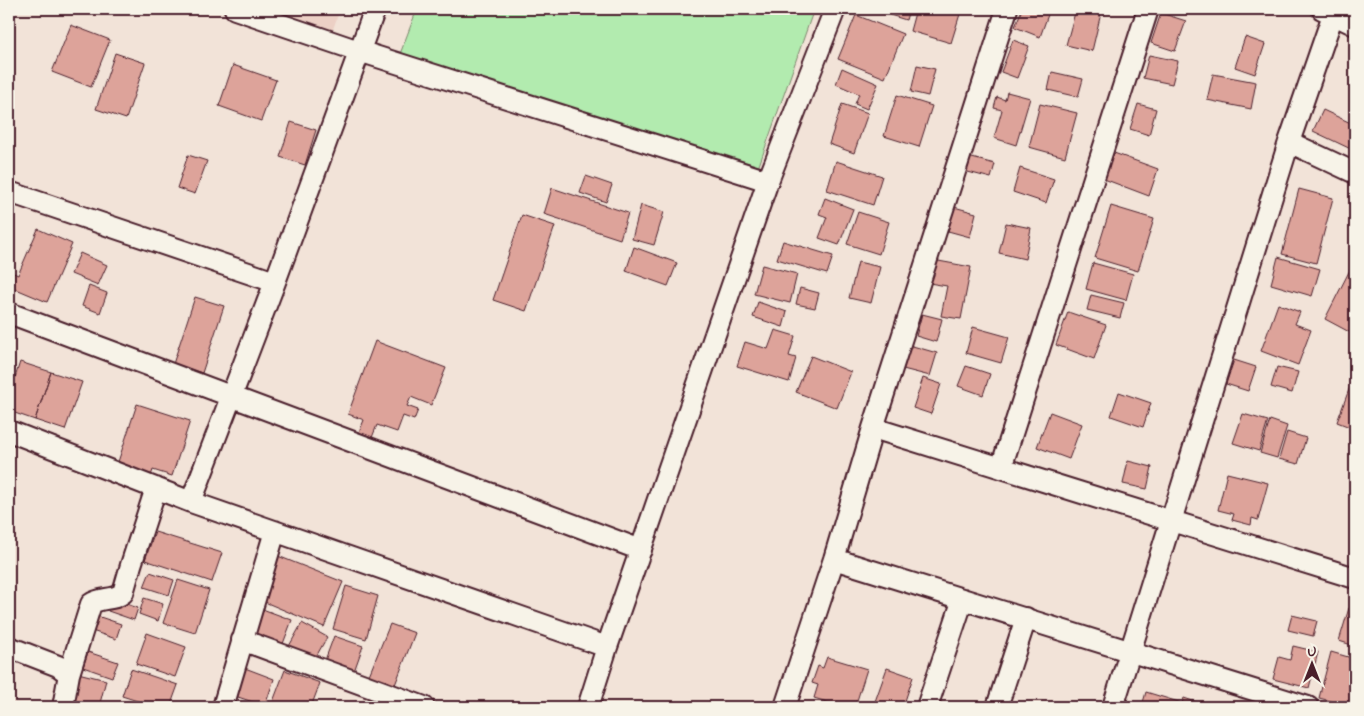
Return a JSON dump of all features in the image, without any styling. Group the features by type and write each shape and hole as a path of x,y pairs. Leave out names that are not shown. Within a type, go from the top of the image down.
{"street":[{"path":"236,9 768,181"},
{"path":"191,502 276,282 375,9"},
{"path":"588,707 768,181 835,9"},
{"path":"785,707 834,559 873,428 1007,9"},
{"path":"1001,468 1148,9"},
{"path":"1112,707 1330,11 1355,25"},
{"path":"1289,142 1355,173"},
{"path":"9,192 276,282"},
{"path":"9,313 641,550"},
{"path":"873,428 1355,578"},
{"path":"9,431 191,502 607,647"},
{"path":"63,707 69,674 90,604 94,601 117,597 123,593 156,488"},
{"path":"223,707 275,532"},
{"path":"834,559 1131,651 1257,700 1308,707"},
{"path":"927,707 963,599"},
{"path":"997,707 1026,618"},
{"path":"242,640 424,707"},
{"path":"9,647 58,666 69,674"}],"shaded area":[{"path":"257,9 340,9 331,35"}],"green space":[{"path":"417,9 814,9 756,174 397,62"}],"building":[{"path":"892,9 909,9 906,20 890,15"},
{"path":"916,9 941,9 960,14 951,43 910,31"},
{"path":"1022,9 1050,9 1040,37 1015,27"},
{"path":"1076,9 1086,9 1101,13 1092,51 1066,45"},
{"path":"1161,13 1186,21 1175,51 1151,43"},
{"path":"856,15 903,34 885,78 838,59"},
{"path":"71,25 110,40 91,87 52,72"},
{"path":"1245,37 1265,44 1255,74 1235,67"},
{"path":"1013,40 1029,46 1017,78 1001,72"},
{"path":"115,53 145,63 126,119 96,109"},
{"path":"1149,55 1178,61 1172,84 1143,78"},
{"path":"233,65 276,80 261,121 219,106"},
{"path":"917,65 935,69 928,96 911,92"},
{"path":"842,68 878,84 867,109 855,104 859,94 836,84"},
{"path":"1052,72 1083,79 1078,97 1048,90"},
{"path":"1213,74 1256,82 1251,109 1207,100"},
{"path":"1007,92 1030,98 1016,145 994,138 1002,110 994,108 997,97 1005,100"},
{"path":"897,95 932,106 919,147 884,136"},
{"path":"842,104 868,113 854,153 829,144"},
{"path":"1040,104 1077,113 1065,157 1029,147"},
{"path":"1138,104 1156,109 1149,135 1130,129"},
{"path":"1323,110 1355,125 1355,151 1313,131"},
{"path":"291,122 316,130 305,165 280,157"},
{"path":"1114,153 1158,169 1149,196 1104,179"},
{"path":"188,155 207,161 195,194 177,188"},
{"path":"968,157 995,164 991,178 964,171"},
{"path":"836,161 882,176 873,205 827,190"},
{"path":"1020,168 1054,179 1046,203 1013,192"},
{"path":"586,176 612,185 606,202 580,193"},
{"path":"552,188 628,213 620,239 544,214"},
{"path":"1299,189 1333,198 1316,263 1282,254"},
{"path":"825,198 853,209 839,245 819,238 827,217 819,214"},
{"path":"641,205 664,212 654,245 632,239"},
{"path":"1111,206 1154,219 1138,271 1095,258"},
{"path":"954,207 976,213 970,237 948,231"},
{"path":"858,212 889,222 879,254 847,244"},
{"path":"522,215 555,226 526,311 493,300"},
{"path":"1006,223 1031,228 1025,259 999,253"},
{"path":"38,229 72,244 47,302 9,286 9,271 18,275"},
{"path":"783,241 833,256 827,274 777,259"},
{"path":"634,247 677,263 668,286 626,271"},
{"path":"80,253 107,265 98,285 71,274"},
{"path":"1278,257 1320,269 1312,296 1271,284"},
{"path":"933,260 971,267 961,319 941,316 947,286 929,283"},
{"path":"1355,260 1355,335 1325,319"},
{"path":"858,262 880,267 871,303 849,298"},
{"path":"1093,263 1133,274 1126,300 1086,289"},
{"path":"762,265 797,274 790,303 754,294"},
{"path":"89,286 107,293 100,313 82,306"},
{"path":"800,288 819,293 815,308 796,304"},
{"path":"1091,295 1124,303 1120,318 1087,310"},
{"path":"195,297 224,306 202,373 173,364"},
{"path":"758,302 787,312 783,327 753,317"},
{"path":"1278,304 1300,312 1295,324 1311,330 1298,365 1261,351"},
{"path":"1068,312 1106,325 1094,359 1056,345"},
{"path":"922,314 942,319 936,342 916,336"},
{"path":"973,327 1009,337 1001,363 966,353"},
{"path":"775,330 795,336 789,356 796,358 789,382 737,366 745,342 768,349"},
{"path":"375,341 446,368 431,405 411,397 407,406 418,410 414,420 403,416 397,432 377,425 371,440 358,435 364,420 348,414"},
{"path":"909,345 937,353 930,376 903,369"},
{"path":"811,356 851,372 837,408 796,392"},
{"path":"1234,360 1256,367 1248,391 1226,384"},
{"path":"20,362 51,372 35,420 9,411 9,396"},
{"path":"966,366 990,374 983,395 958,386"},
{"path":"1277,367 1298,372 1292,393 1271,387"},
{"path":"51,372 82,382 65,430 35,420"},
{"path":"923,378 941,384 931,414 913,408"},
{"path":"1351,384 1355,386 1355,429 1337,422"},
{"path":"1119,392 1151,403 1143,427 1111,416"},
{"path":"137,404 190,421 172,476 153,470 151,476 117,465"},
{"path":"1050,412 1082,424 1069,459 1037,447"},
{"path":"1243,414 1268,421 1259,451 1233,443"},
{"path":"1270,420 1287,426 1277,458 1260,453"},
{"path":"1287,432 1306,438 1298,464 1279,459"},
{"path":"1128,461 1152,467 1147,489 1123,484"},
{"path":"1227,473 1268,483 1258,520 1252,518 1251,525 1232,520 1234,514 1218,510"},
{"path":"155,532 222,553 212,582 145,560"},
{"path":"278,556 343,582 324,627 260,600"},
{"path":"150,572 174,580 169,595 144,587"},
{"path":"178,580 209,590 195,633 163,623"},
{"path":"346,586 378,596 366,639 333,629"},
{"path":"144,598 163,604 158,621 139,614"},
{"path":"112,599 138,608 134,620 108,611"},
{"path":"257,607 292,620 281,649 246,635"},
{"path":"1349,608 1355,609 1355,646 1339,641"},
{"path":"94,615 121,624 116,639 89,630"},
{"path":"1292,615 1317,621 1313,636 1288,630"},
{"path":"302,623 327,637 313,662 288,648"},
{"path":"390,624 415,633 393,690 367,680"},
{"path":"147,633 186,647 175,677 136,664"},
{"path":"334,636 363,646 353,674 324,663"},
{"path":"1293,646 1318,652 1309,688 1273,679 1279,657 1290,660"},
{"path":"88,652 118,662 112,677 83,667"},
{"path":"1331,652 1355,659 1355,686 1350,706 1319,698"},
{"path":"827,657 867,669 855,707 843,707 814,698 818,685 812,683 818,666 823,668"},
{"path":"245,668 274,679 265,706 235,696"},
{"path":"887,668 913,677 903,707 873,707"},
{"path":"131,669 178,685 170,707 156,707 122,696"},
{"path":"285,670 320,683 311,707 271,707"},
{"path":"74,672 106,680 99,707 65,707"},
{"path":"1146,692 1182,703 1184,698 1211,707 1135,707 1136,704 1142,706"}]}
